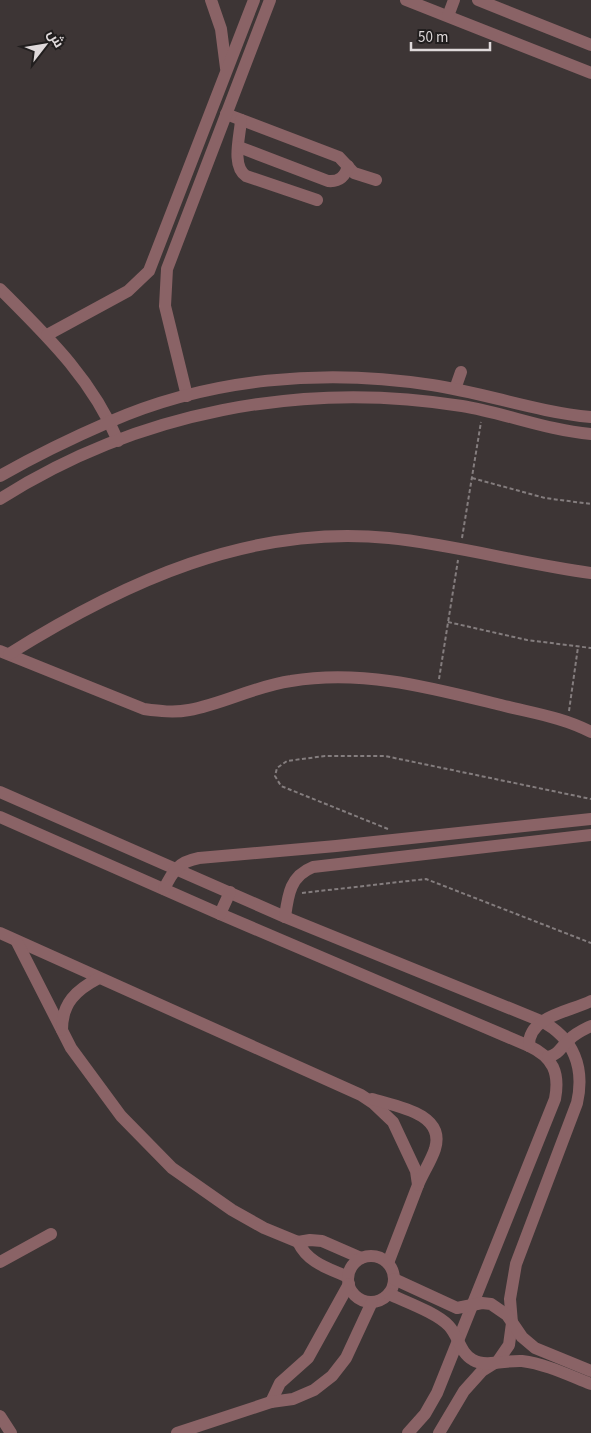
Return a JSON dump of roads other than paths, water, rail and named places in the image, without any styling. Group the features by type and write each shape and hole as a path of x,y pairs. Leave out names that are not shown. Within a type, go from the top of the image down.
{"street":[{"path":"211,0 221,28 226,73"},
{"path":"47,336 128,291 149,271 254,0"},
{"path":"187,396 166,315 166,278 170,260 270,0"},
{"path":"406,0 591,73"},
{"path":"448,16 454,0"},
{"path":"478,0 591,45"},
{"path":"226,114 339,157 356,174 376,180"},
{"path":"241,120 238,164 243,174 317,200"},
{"path":"239,147 328,181 334,182 343,177 348,166"},
{"path":"0,289 76,367 110,421 118,441"},
{"path":"455,389 461,372"},
{"path":"0,476 110,421 187,396 248,382 299,378 394,380 455,389 540,409 591,418"},
{"path":"2,494 118,441 204,413 281,400 333,396 418,401 461,406 537,425 591,434"},
{"path":"4,652 117,592 175,568 228,551 282,540 337,537 387,538 438,544 544,567 591,573"},
{"path":"4,652 122,702 144,709 167,712 190,710 251,689 292,680 333,677 375,678 416,685 568,721 591,732"},
{"path":"0,792 286,917 541,1021 551,1026 567,1041 576,1055 581,1087 577,1103 516,1264 510,1299 512,1323 509,1345 498,1361 482,1371 464,1391 439,1433"},
{"path":"0,817 220,914 529,1046 548,1057 557,1074 555,1098 438,1393 425,1414 408,1433"},
{"path":"164,889 174,868 182,863 199,858 336,846 591,819"},
{"path":"286,917 288,895 294,880 299,874 313,867 591,835"},
{"path":"336,846 335,857 339,863"},
{"path":"311,848 315,855 313,867"},
{"path":"220,914 230,892"},
{"path":"0,933 361,1095 419,1114 433,1128 436,1138 435,1148 418,1184 388,1263"},
{"path":"17,942 70,1048 115,1109 172,1168 232,1210 298,1242 322,1241 361,1258 378,1257 388,1263 394,1279 389,1294 381,1300 372,1302 357,1297 348,1280 311,1260 303,1252 298,1242"},
{"path":"62,1030 62,1019 70,998 78,990 99,978"},
{"path":"529,1046 531,1031 541,1021 591,1001"},
{"path":"548,1057 560,1052 567,1041 591,1026"},
{"path":"361,1095 373,1103 393,1122 414,1164 418,1184"},
{"path":"0,1262 51,1234"},
{"path":"270,1402 280,1383 308,1358 348,1280 352,1266 361,1258"},
{"path":"394,1279 456,1308 491,1304 507,1315 522,1337 535,1348 591,1371"},
{"path":"415,1307 422,1292"},
{"path":"389,1294 443,1321 458,1340 466,1355 473,1360 481,1363 498,1361 535,1364 591,1384"},
{"path":"177,1433 270,1402 280,1402 314,1390 332,1376 346,1358 372,1302"},
{"path":"0,1416 11,1433"}]}
